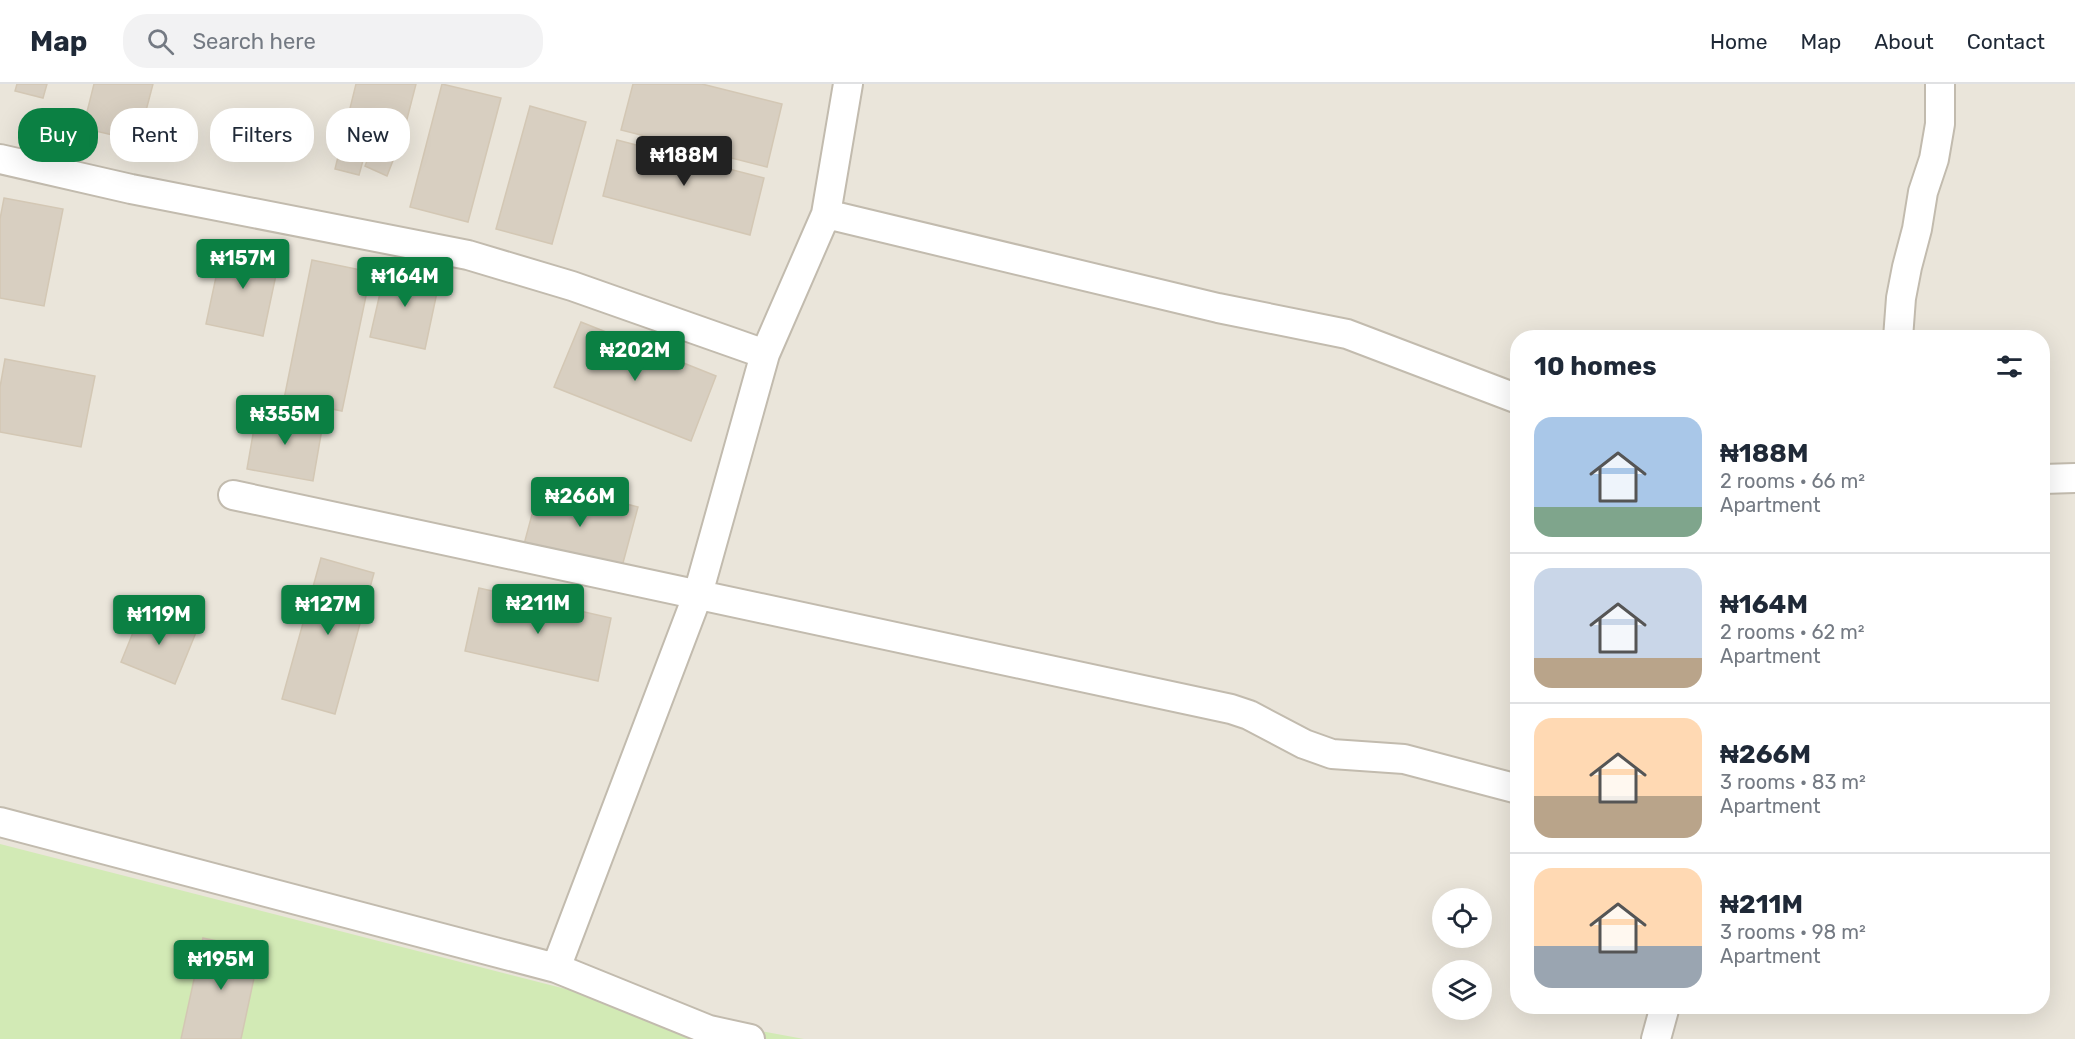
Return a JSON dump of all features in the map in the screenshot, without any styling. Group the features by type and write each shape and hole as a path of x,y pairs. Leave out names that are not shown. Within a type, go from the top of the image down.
{"street":[{"path":"556,968 698,594 765,354 826,214 848,84"},
{"path":"1899,330 1901,298 1907,267 1917,229 1923,192 1934,159 1940,124 1940,84"},
{"path":"0,159 131,189 468,255 572,286 765,354"},
{"path":"826,214 1218,308 1347,334 1510,396"},
{"path":"2050,478 2075,478"},
{"path":"233,495 1231,709 1249,715 1304,744 1332,754 1404,759 1510,787"},
{"path":"0,822 556,968 709,1030 750,1039"},
{"path":"1656,1039 1663,1014"}],"shaded area":[{"path":"0,84 2075,84 2075,1039 0,1039"}],"green space":[{"path":"0,844 648,1010 804,1039 0,1039"}],"building":[{"path":"17,84 47,84 43,98 15,91"},
{"path":"94,84 153,84 147,108 110,108 110,134 98,132 98,108 88,108"},
{"path":"356,84 416,84 410,108 350,108"},
{"path":"442,84 501,98 468,222 410,207"},
{"path":"633,84 702,84 782,104 767,167 621,130"},
{"path":"530,106 586,122 552,244 496,229"},
{"path":"617,140 764,178 750,235 603,196"},
{"path":"337,162 363,162 359,175 335,169"},
{"path":"367,162 392,162 387,176 365,166"},
{"path":"4,198 63,209 44,306 0,298 0,219"},
{"path":"223,244 280,256 263,336 206,324"},
{"path":"312,260 371,272 342,411 284,399"},
{"path":"386,267 440,278 425,349 370,337"},
{"path":"581,322 716,376 691,441 554,387"},
{"path":"5,359 95,376 81,447 0,432 0,387"},
{"path":"257,411 323,423 313,481 247,469"},
{"path":"541,481 638,507 620,574 523,548"},
{"path":"321,558 374,573 335,714 282,699"},
{"path":"479,588 611,618 598,681 465,651"},
{"path":"143,608 197,630 175,684 121,662"},
{"path":"203,938 260,950 241,1039 181,1039"}]}
